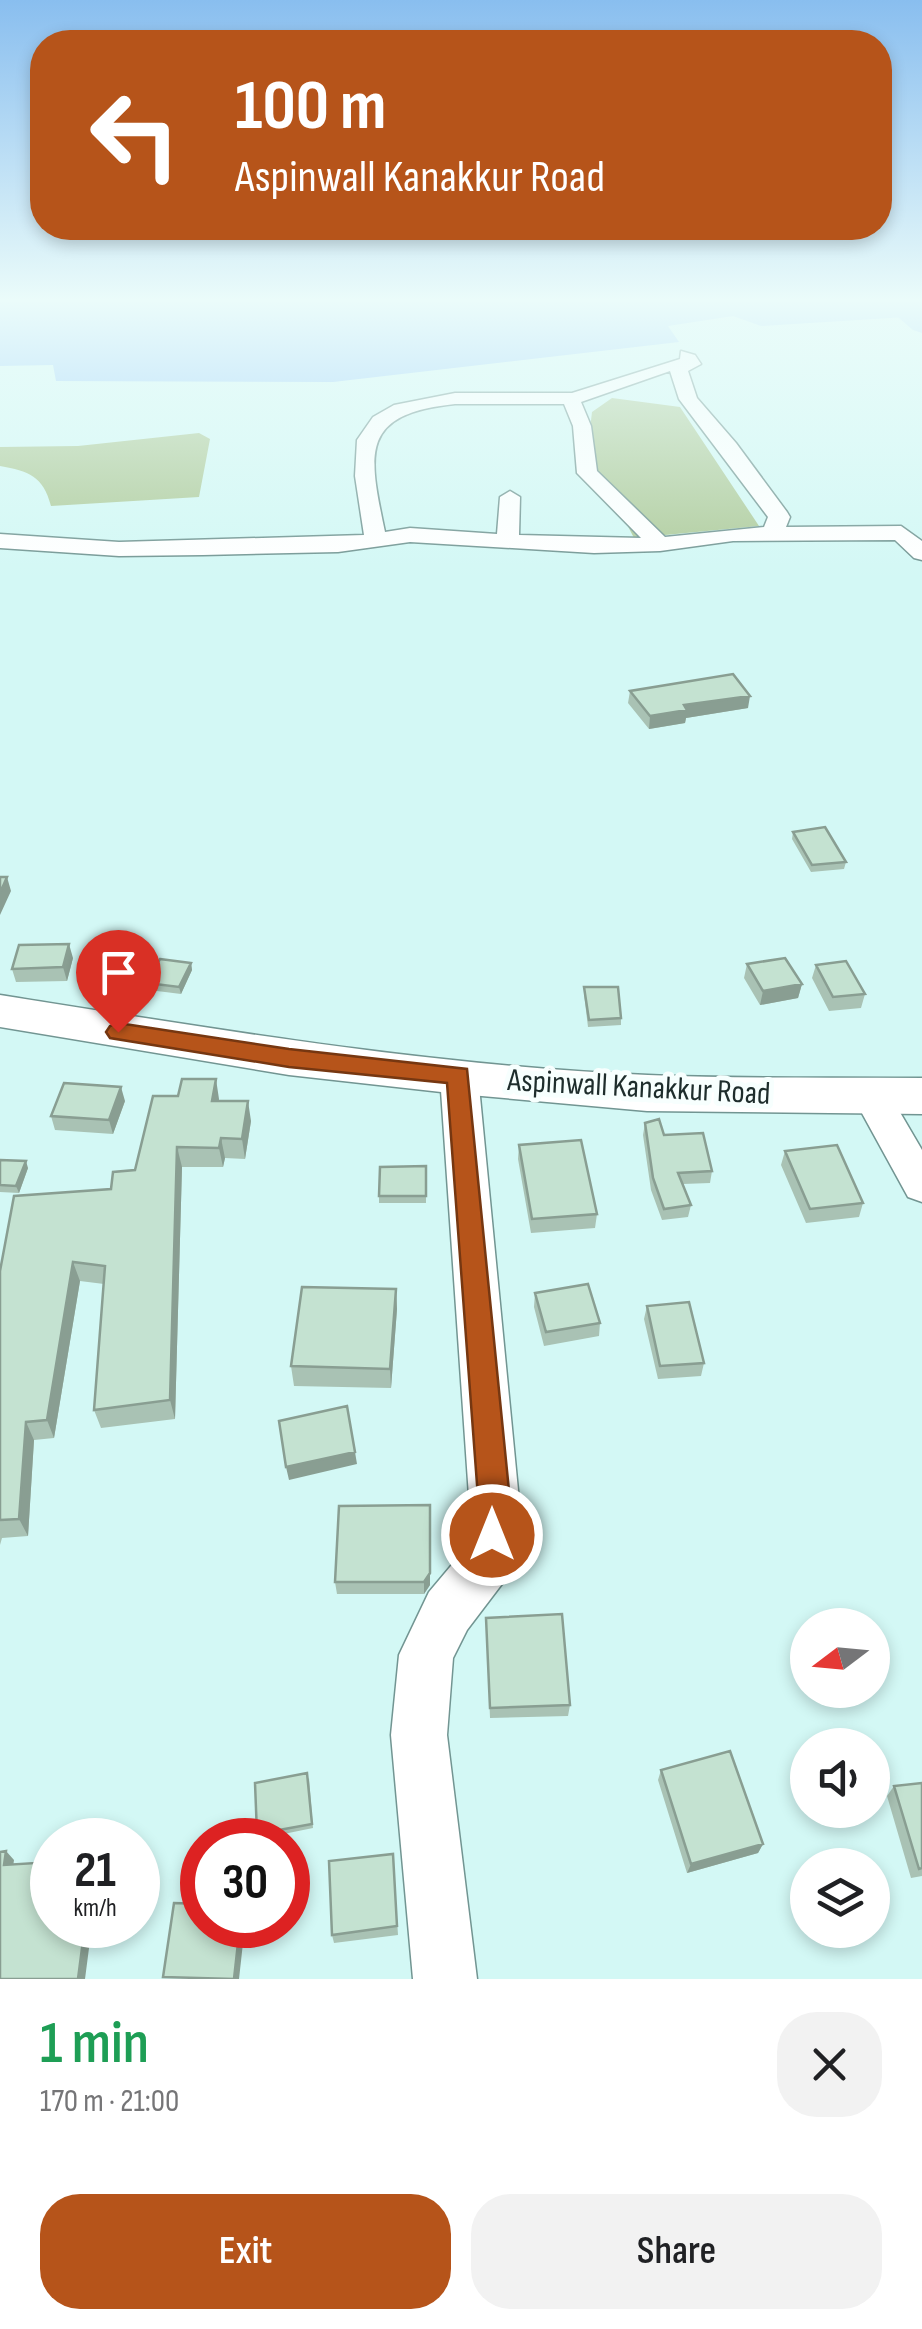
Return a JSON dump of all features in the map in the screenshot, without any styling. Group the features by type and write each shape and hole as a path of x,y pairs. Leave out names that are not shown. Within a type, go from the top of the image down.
{"main road":[{"name":"Aspinwall Kanakkur Road","path":"0,1011 289,1058 458,1076 647,1092 922,1096"}],"street":[{"path":"376,539 368,502 366,443 381,417 406,405 430,400 571,399 587,393"},
{"path":"686,393 779,517 772,534"},
{"path":"571,399 582,426 588,474 660,544"},
{"path":"507,543 510,497"},
{"path":"0,540 119,549 338,545 410,535 507,543 660,544 694,537 912,528 922,553"},
{"path":"445,1979 419,1735 426,1655 448,1611 490,1558 495,1511 458,1076"},
{"path":"871,1094 922,1186"}],"green space":[{"path":"612,398 680,407 759,526 634,538 613,497 586,463 592,412"},
{"path":"199,433 210,439 199,497 51,506 39,481 19,470 0,466 0,447 78,446"}],"building":[{"path":"733,674 750,696 684,705 687,710 650,716 630,691"},
{"path":"825,827 846,862 812,865 793,832"},
{"path":"69,944 63,967 12,969 19,945"},
{"path":"785,958 802,984 763,991 747,964"},
{"path":"160,959 191,963 179,987 147,983"},
{"path":"846,961 865,994 833,997 816,965"},
{"path":"584,987 618,987 621,1018 589,1020"},
{"path":"182,1079 216,1079 212,1101 248,1101 242,1139 221,1138 219,1148 177,1147 170,1400 94,1410 105,1266 73,1262 47,1420 26,1422 19,1519 0,1520 0,1271 14,1196 111,1189 113,1172 135,1170 153,1096 178,1096"},
{"path":"64,1083 121,1087 109,1120 51,1116"},
{"path":"659,1119 664,1135 703,1133 712,1171 678,1173 691,1205 664,1209 653,1178 645,1123"},
{"path":"581,1140 597,1214 532,1219 519,1145"},
{"path":"837,1145 863,1203 810,1209 785,1151"},
{"path":"0,1160 26,1161 16,1186 0,1185"},
{"path":"426,1166 426,1196 379,1196 380,1167"},
{"path":"588,1284 600,1323 546,1332 535,1293"},
{"path":"302,1287 396,1289 390,1369 291,1366"},
{"path":"689,1302 704,1363 660,1366 647,1306"},
{"path":"347,1406 355,1452 286,1467 279,1421"},
{"path":"430,1505 430,1573 424,1582 335,1582 339,1506"},
{"path":"562,1614 570,1705 490,1708 486,1618"},
{"path":"730,1751 763,1844 691,1864 661,1770"},
{"path":"307,1773 312,1824 310,1818 256,1818 255,1783"},
{"path":"922,1783 922,1868 919,1869 894,1786"},
{"path":"6,1851 4,1865 30,1863 30,1948 82,1948 78,1979 0,1979 0,1852"},
{"path":"393,1854 397,1926 332,1935 329,1861"},
{"path":"174,1903 180,1903 180,1948 237,1948 234,1979 163,1977"}],"route":[{"path":"118,1032 289,1058 458,1076 495,1511 492,1535"}]}
